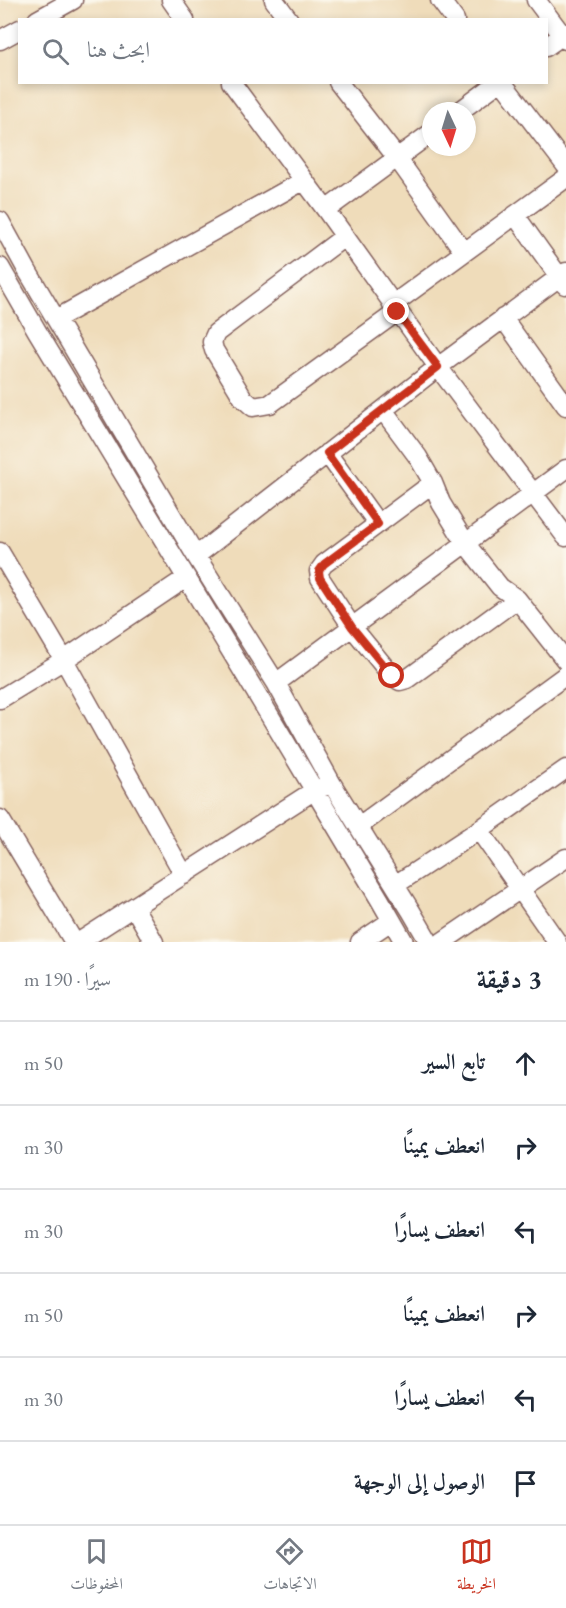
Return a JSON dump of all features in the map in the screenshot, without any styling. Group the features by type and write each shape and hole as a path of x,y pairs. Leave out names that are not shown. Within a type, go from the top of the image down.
{"street":[{"path":"41,18 74,0"},
{"path":"171,0 184,18"},
{"path":"274,0 288,18"},
{"path":"440,0 454,18"},
{"path":"536,0 565,36 548,46"},
{"path":"0,39 18,30"},
{"path":"232,84 326,210 394,308 566,537"},
{"path":"340,84 397,158 464,252"},
{"path":"473,102 498,84"},
{"path":"503,84 566,166"},
{"path":"326,210 422,140"},
{"path":"344,237 216,333 212,342 214,350 243,398 253,407 270,404 464,252 566,178"},
{"path":"56,319 303,181"},
{"path":"196,556 438,367 504,318 564,278 515,215"},
{"path":"0,221 196,556 276,683 332,784 429,942"},
{"path":"0,267 404,942"},
{"path":"504,318 566,406"},
{"path":"383,410 418,457 441,503 466,544 500,587 517,598 566,661"},
{"path":"327,453 378,524"},
{"path":"276,683 566,469"},
{"path":"433,483 324,564 319,571 320,578 352,627 392,676 400,681 407,680 517,598"},
{"path":"0,552 64,660 184,875"},
{"path":"0,699 64,660 186,578"},
{"path":"359,826 566,675"},
{"path":"395,885 566,769"},
{"path":"79,942 315,790 332,784"},
{"path":"0,819 74,942"},
{"path":"479,830 556,942"},
{"path":"442,942 566,858"},
{"path":"134,907 154,942"},
{"path":"360,942 391,921"}],"route":[{"path":"392,676 352,627 320,578 319,571 324,564 378,524 327,453 438,367 397,312"}]}
